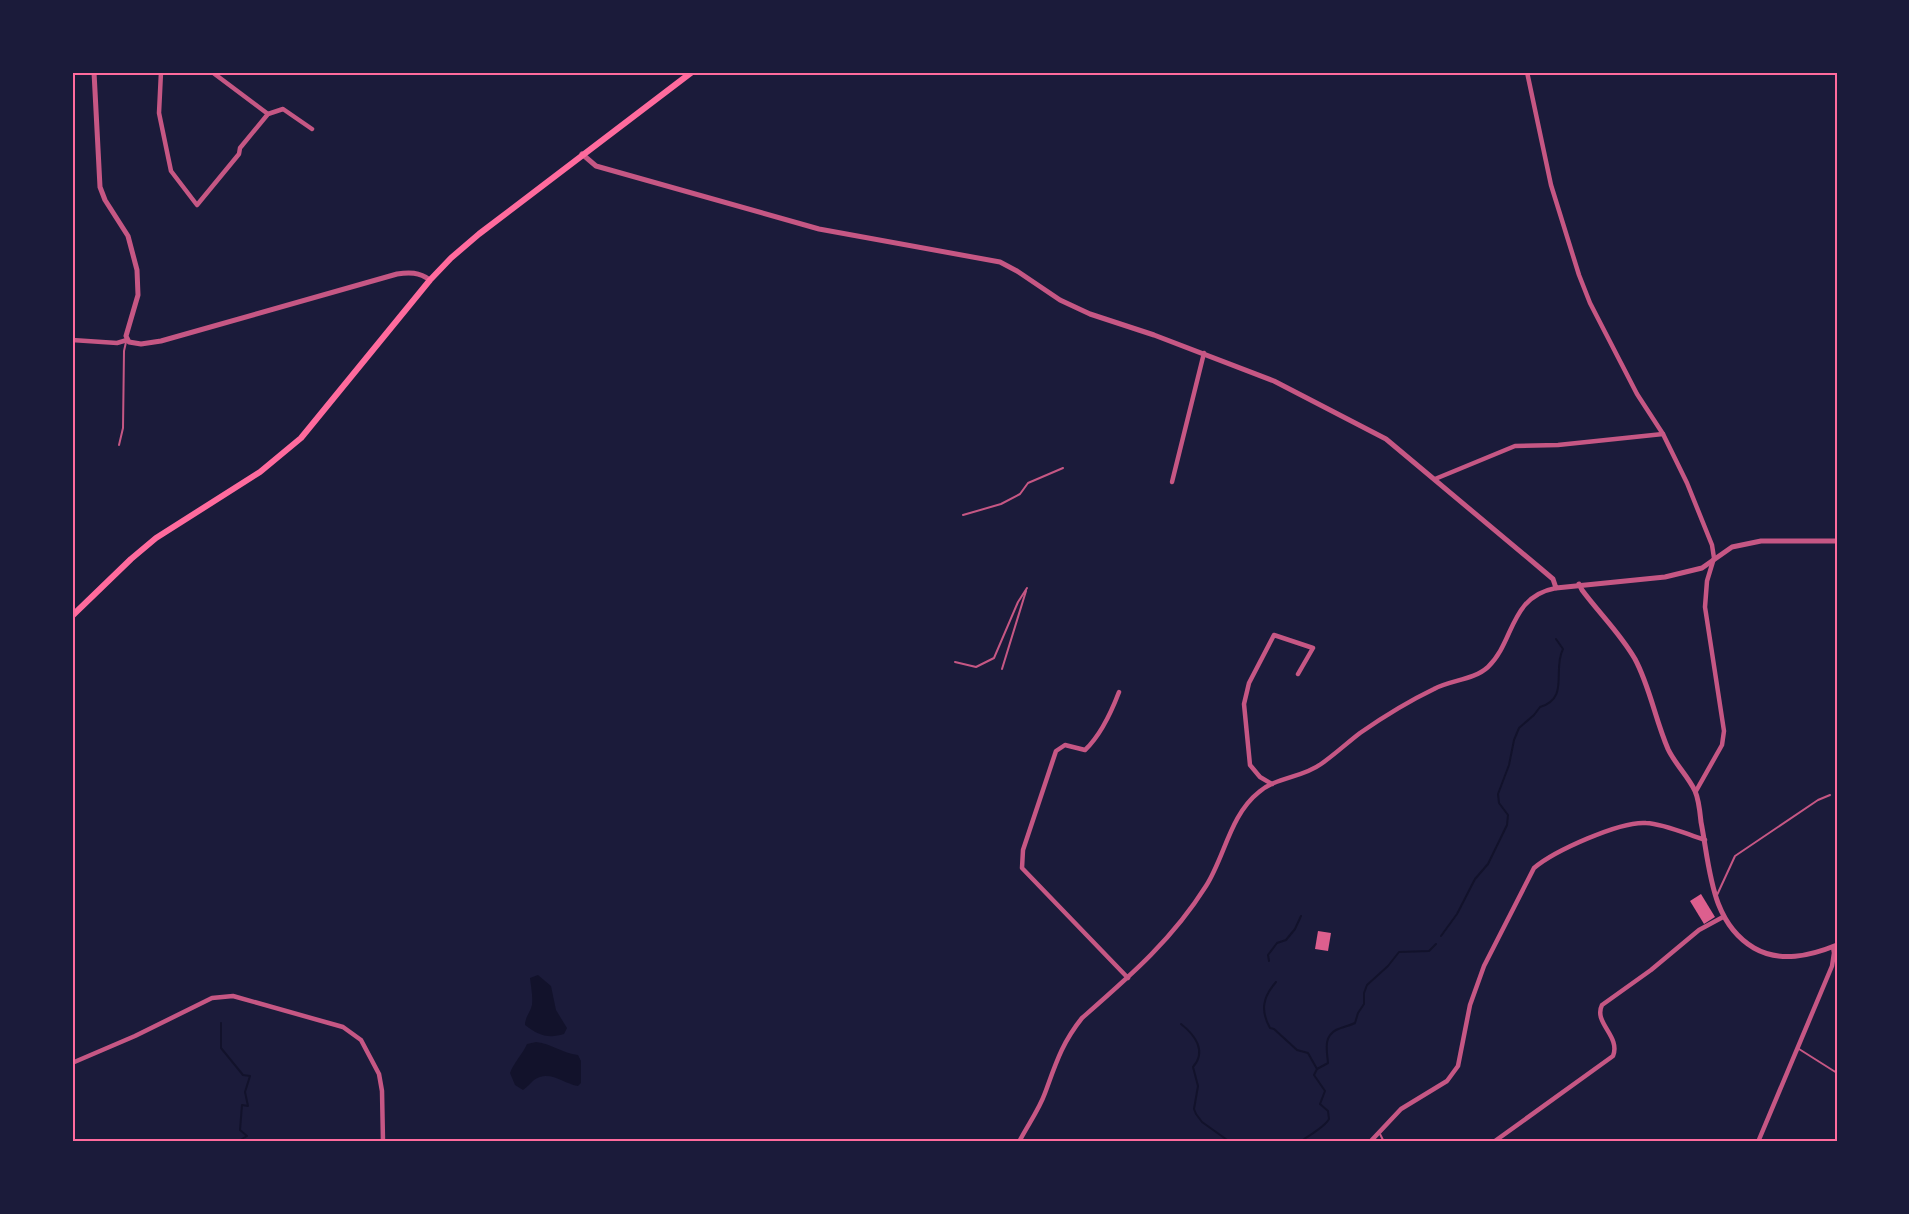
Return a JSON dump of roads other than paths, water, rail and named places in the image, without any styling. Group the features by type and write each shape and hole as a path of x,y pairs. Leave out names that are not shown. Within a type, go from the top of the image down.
{"main road":[{"path":"72,616 156,538 260,472 288,450 310,428 430,280 466,244 692,72"}],"street":[{"path":"94,72 100,187 105,200 128,236 137,270 138,295 126,339"},
{"path":"161,72 159,113 171,171 197,205 239,154 240,148 267,114 283,109 312,129"},
{"path":"1527,72 1551,185 1579,275 1590,303 1637,394 1663,434 1704,520 1714,558 1707,581 1705,607 1724,731 1722,745 1696,791"},
{"path":"216,73 267,114"},
{"path":"582,154 596,166 819,229 1000,262 1060,300 1090,314 1204,353 1274,381 1386,440 1552,579 1556,588"},
{"path":"126,339 135,344 162,341 397,274 419,273 430,280"},
{"path":"72,340 117,343 126,339"},
{"path":"1172,482 1204,353"},
{"path":"1435,479 1510,447 1558,445 1663,434"},
{"path":"1019,1142 1045,1094 1063,1044 1082,1018 1157,951 1191,909 1208,884 1244,808 1256,794 1272,784 1298,776 1320,765 1362,732 1425,693 1444,683 1477,674 1487,668 1496,657 1522,608 1538,594 1579,584 1665,577 1702,568 1732,547 1761,541 1837,541"},
{"path":"1579,584 1634,657 1644,678 1668,748 1696,791 1716,898 1723,917 1733,932 1746,943 1773,955 1801,956 1835,946 1832,966 1758,1142"},
{"path":"1272,784 1252,769 1248,759 1244,704 1249,684 1274,635 1313,648 1298,674"},
{"path":"1119,692 1111,713 1093,743 1085,750 1065,745 1056,751 1023,850 1022,868 1128,978"},
{"path":"1370,1142 1401,1109 1447,1081 1458,1066 1470,1005 1484,966 1534,868 1546,859 1592,837 1633,824 1655,824 1705,840"},
{"path":"1495,1141 1613,1056 1616,1049 1615,1042 1600,1017 1599,1010 1602,1005 1651,970 1699,930 1723,917"},
{"path":"72,1063 135,1036 212,998 233,996 343,1027 361,1040 379,1074 382,1091 383,1142"}],"lane":[{"path":"118,445 123,428 126,339"},
{"path":"963,515 1001,504 1020,494 1028,483 1063,468"},
{"path":"955,662 976,667 994,658 1018,602 1027,588 1002,669"},
{"path":"1716,898 1735,856 1818,800 1830,795"},
{"path":"1797,1048 1837,1074"},
{"path":"1379,1131 1384,1142"}],"waterway":[{"path":"1441,936 1457,914 1475,879 1488,864 1507,825 1508,815 1499,803 1498,794 1519,728 1540,707 1549,703 1558,690 1560,657 1563,649 1556,639"},
{"path":"1269,961 1268,955 1277,943 1286,940 1295,929 1301,916"},
{"path":"1300,1142 1329,1119 1328,1111 1320,1104 1325,1091 1314,1075 1317,1069 1328,1063 1327,1040 1329,1036 1336,1030 1355,1023 1364,1004 1367,985 1388,966 1399,952 1429,951 1436,944"},
{"path":"1276,982 1264,1004 1270,1028 1297,1050 1308,1053 1317,1069"},
{"path":"221,1023 221,1048 243,1075 250,1076 245,1092 248,1106 242,1105 240,1130 247,1136 237,1142"},
{"path":"1181,1024 1195,1038 1199,1049 1199,1055 1193,1067 1198,1086 1194,1109 1196,1114 1202,1122 1230,1142"}]}
